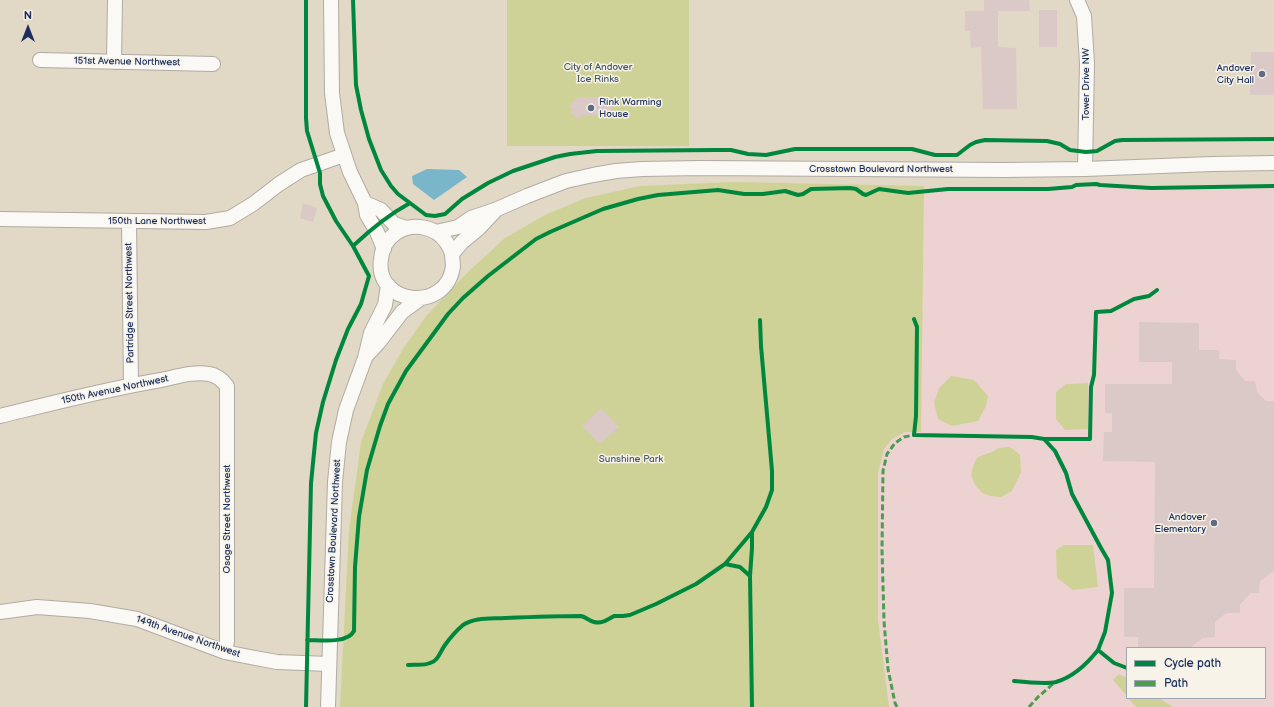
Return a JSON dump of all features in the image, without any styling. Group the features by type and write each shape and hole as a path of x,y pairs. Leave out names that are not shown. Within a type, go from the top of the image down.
{"street":[{"path":"114,62 115,0"},
{"path":"331,0 332,93 337,133 350,172 365,203 367,215 384,249"},
{"name":"Tower Drive NW","path":"1077,0 1084,16 1087,63 1085,169"},
{"name":"151st Avenue Northwest","path":"40,60 214,64"},
{"name":"150th Lane Northwest","path":"0,219 206,222 230,218 253,204 279,184 301,170 344,155"},
{"name":"Crosstown Boulevard Northwest","path":"436,232 458,227 471,218 495,210 566,181 593,175 642,169 1003,170 1274,163"},
{"path":"365,203 381,210 394,224 406,228"},
{"name":"Crosstown Boulevard Northwest","path":"365,358 402,312 421,298 432,295 442,288 450,278 453,266 452,254 462,242 479,228 495,210"},
{"name":"Partridge Street Northwest","path":"129,221 131,385"},
{"path":"421,298 408,298 397,293 388,285 382,274 380,263 382,252 387,241 396,233 406,228 417,226 429,228 436,232 447,243 452,254"},
{"name":"Crosstown Boulevard Northwest","path":"328,707 334,513 339,442 346,410 365,358 371,332 385,305 388,285"},
{"name":"150th Avenue Northwest","path":"0,416 131,385 195,374 210,374 227,386"},
{"name":"Osage Street Northwest","path":"225,652 227,641 227,386"},
{"name":"149th Avenue Northwest","path":"0,612 37,607 90,611 137,619 225,652 250,658 277,662 329,664"}],"shaded area":[{"path":"1096,184 1151,188 1274,187 1274,707 889,707 878,620 878,473 884,449 892,439 905,432 921,432 924,192 948,189 1048,189 1072,187 1076,185"}],"green space":[{"name":"City of Andover Ice Rinks","path":"507,0 689,0 689,146 507,146"},
{"name":"Sunshine Park","path":"734,182 924,186 921,432 905,432 892,439 884,449 878,473 878,620 889,707 340,707 349,531 361,442 383,384 403,349 427,315 468,272 505,238 545,215 586,198 640,186"},
{"path":"951,376 974,380 988,396 986,406 978,421 952,426 938,419 934,403 939,388"},
{"path":"1088,383 1088,429 1065,430 1056,419 1056,392 1066,384"},
{"path":"1009,447 1020,455 1021,472 1012,491 1001,497 982,493 974,483 971,474 975,461 978,457 998,448"},
{"path":"1064,545 1093,545 1098,587 1073,590 1057,578 1056,550"},
{"path":"1119,674 1126,678 1126,695 1113,680"},
{"path":"1129,699 1161,699 1173,707 1136,707"}],"water":[{"path":"427,169 459,170 467,177 434,200 413,184 412,176"}],"building":[{"path":"984,0 1029,0 1030,11 998,11 998,47 1016,48 1017,109 983,109 981,47 971,48 970,31 965,31 965,11 984,11"},
{"path":"1039,10 1057,10 1057,47 1039,47"},
{"name":"Andover City Hall","path":"1251,52 1274,52 1274,95 1250,95"},
{"name":"Rink Warming House","path":"578,97 611,97 611,115 583,115 578,119 570,112 573,110 569,106"},
{"path":"303,203 317,208 313,222 300,218"},
{"name":"Andover Elementary","path":"1139,322 1199,323 1199,350 1219,350 1219,359 1236,360 1236,370 1245,381 1255,381 1257,392 1266,401 1274,401 1274,571 1260,581 1259,593 1251,593 1240,604 1240,613 1226,613 1215,622 1215,637 1203,638 1192,647 1138,647 1138,637 1124,637 1124,588 1154,588 1155,462 1103,461 1104,432 1112,432 1112,413 1105,413 1105,384 1172,384 1172,362 1139,362"},
{"path":"601,408 619,427 600,444 582,426"}],"marked path":[{"path":"897,707 888,669 884,621 882,550 883,471 887,454 895,443 904,437 914,435"},
{"path":"1029,707 1054,683"}],"cycle path":[{"path":"306,0 307,131 320,173 320,184 323,196 369,276 361,304 348,329 336,360 323,402 316,433 311,483 306,707"},
{"path":"353,0 356,85 369,139 381,170 391,186 398,194 426,215 435,216 445,214 462,199 488,183 513,171 555,157 597,151 731,150 748,154 766,155 795,149 912,149 935,155 957,155 970,145 985,140 1047,141 1060,144 1070,150 1086,152 1097,151 1115,141 1122,140 1274,139"},
{"path":"307,640 339,640 346,638 354,631 355,567 359,517 367,470 388,404 406,371 448,314 463,298 488,276 536,239 550,232 603,209 638,199 658,195 718,190 744,194 763,194 785,191 798,195 811,189 850,188 856,189 866,195 879,189 908,193 948,189 1048,189 1096,184 1151,188 1274,186"},
{"path":"353,246 394,212 410,203"},
{"path":"1044,439 1090,439 1091,387 1094,375 1096,312 1111,311 1134,299 1149,296 1157,290"},
{"path":"914,319 917,327 916,416 914,435 1032,437 1044,439 1055,451 1066,473 1072,494 1108,560 1112,593 1105,632 1098,650"},
{"path":"408,665 433,662 456,632 468,622 489,619 581,616 592,621 602,622 614,616 630,615 656,604 696,584 725,564 752,532 766,507 772,490 772,471 760,320"},
{"path":"725,564 740,567 750,576 752,532"},
{"path":"750,576 752,707"},
{"path":"1014,681 1047,683 1062,680 1079,669 1098,650 1114,663 1126,668"}],"place":[{"name":"Andover City Hall","path":"1262,74"},
{"name":"Rink Warming House","path":"591,108"},
{"name":"Andover Elementary","path":"1214,523"}]}
